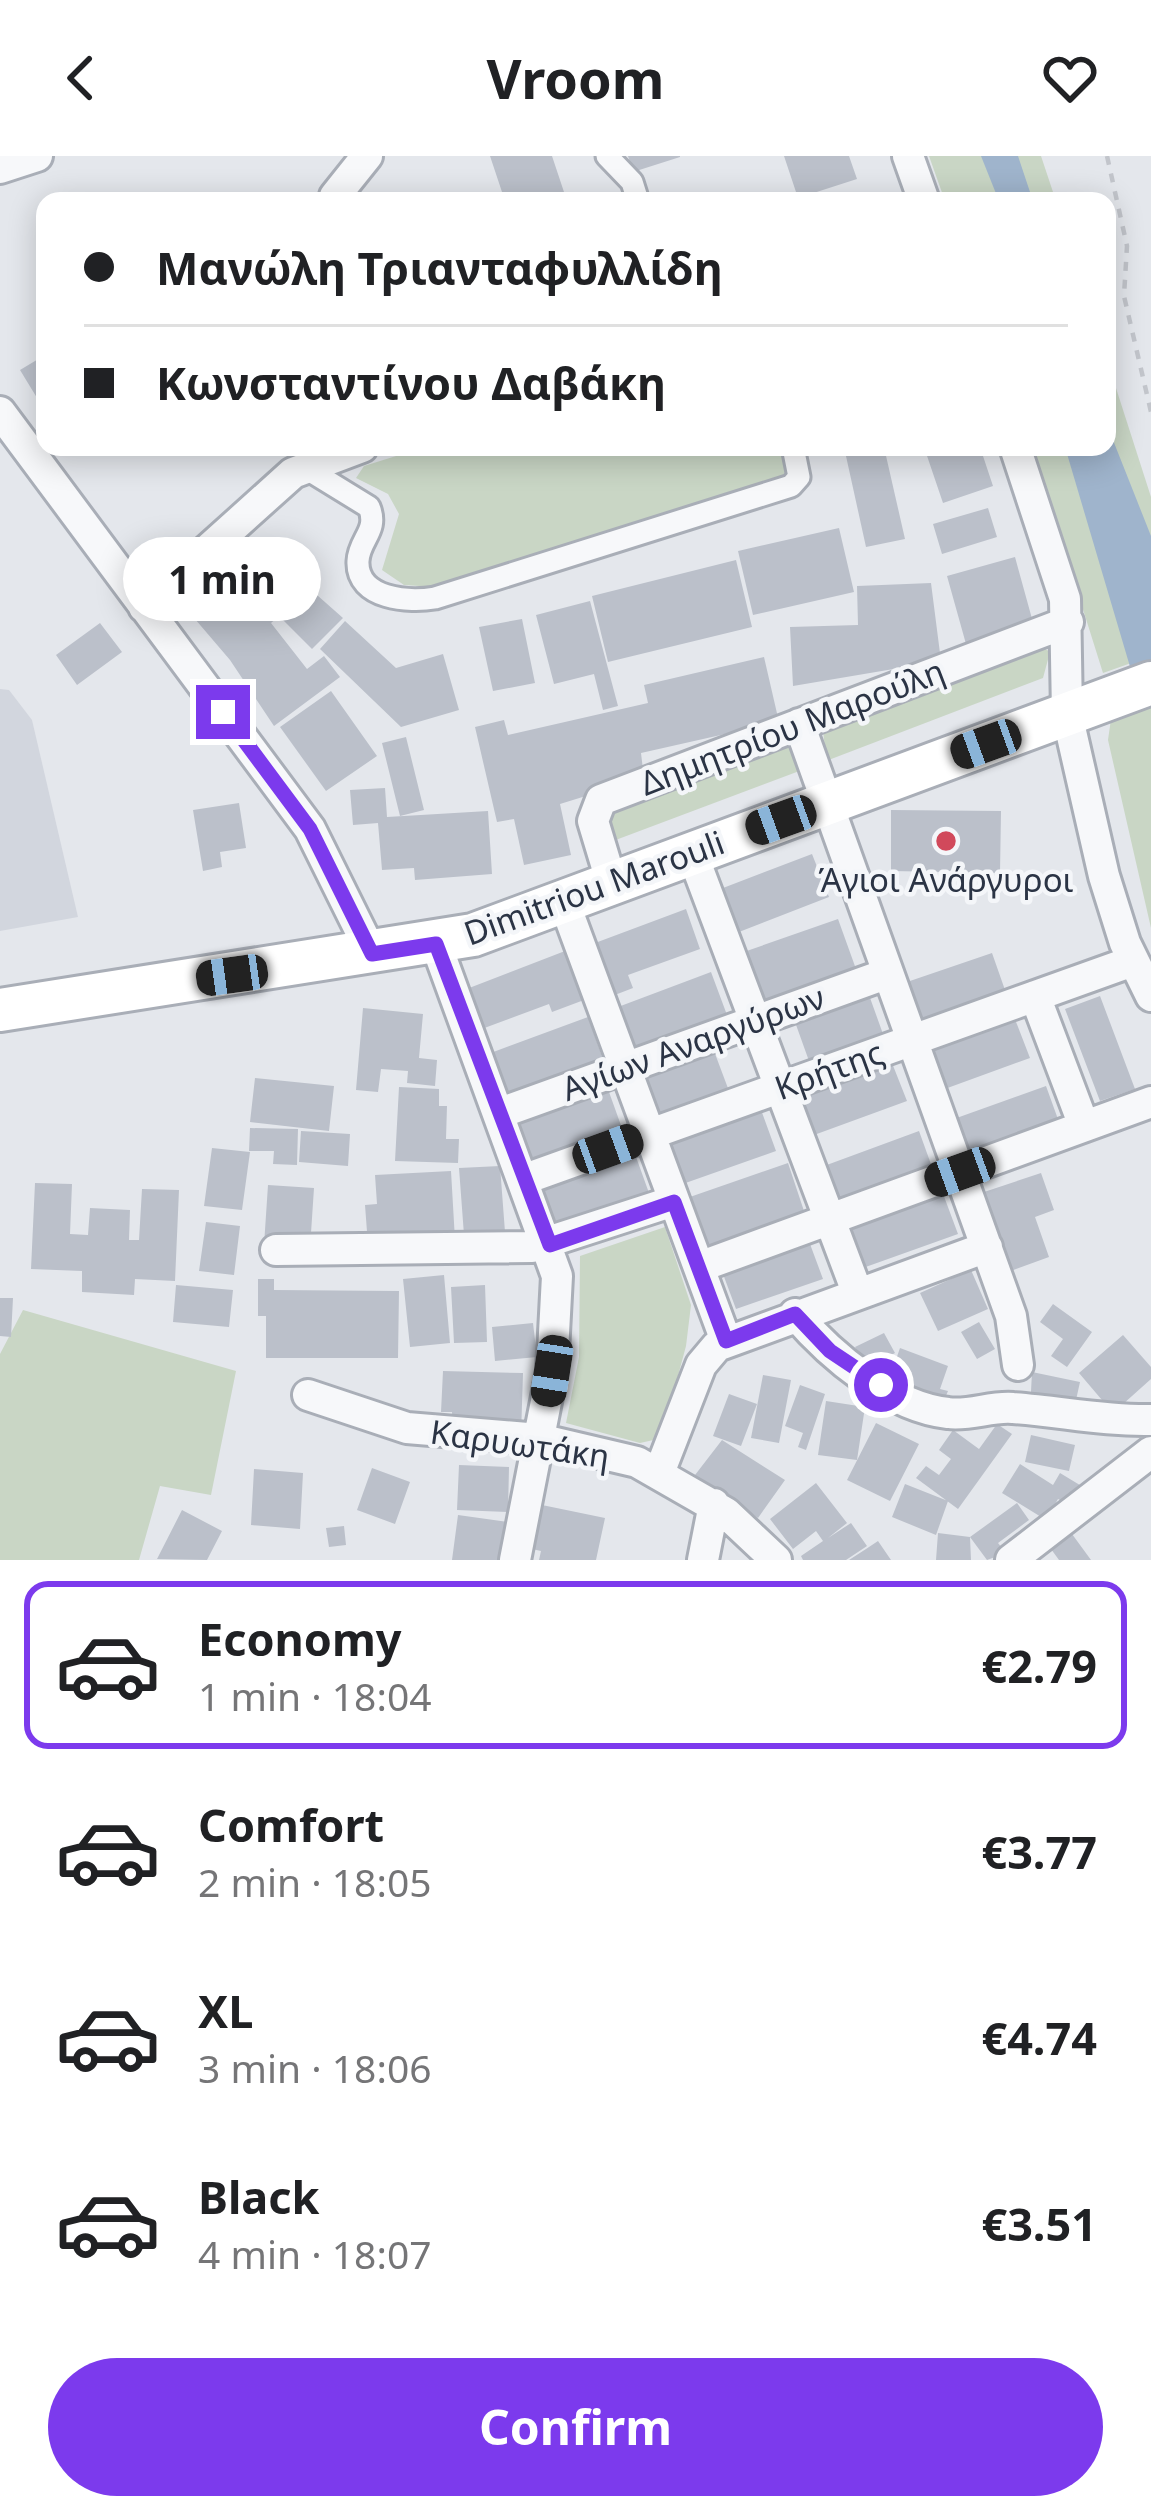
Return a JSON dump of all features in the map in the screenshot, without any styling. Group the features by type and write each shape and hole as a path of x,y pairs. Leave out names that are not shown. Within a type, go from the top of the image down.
{"main road":[{"name":"Dimitriou Marouli","path":"0,1010 436,944 564,902 1151,683"}],"street":[{"path":"0,168 37,156"},
{"path":"338,192 367,156"},
{"path":"607,156 632,182 635,192"},
{"path":"908,156 921,192"},
{"path":"4,427 310,829 372,954"},
{"path":"144,607 304,467 336,456"},
{"path":"304,467 369,507 373,526 358,563 373,588 394,599 420,600 791,486 799,477 796,456"},
{"path":"1018,456 1054,558 1068,622 1103,876 1133,961 1151,996"},
{"name":"Δημητρίου Μαρούλη","path":"612,884 593,821 596,804 1068,622"},
{"path":"799,724 1015,1326 1014,1408"},
{"path":"692,853 857,1292"},
{"path":"564,902 726,1341"},
{"path":"436,944 550,1245 558,1314 515,1560"},
{"name":"Κρήτης","path":"525,1179 1133,961"},
{"name":"Αγίων Αναργύρων","path":"500,1113 886,974"},
{"path":"1035,996 1084,1126"},
{"path":"699,1267 1151,1102"},
{"path":"276,1250 550,1245 674,1202"},
{"path":"659,1472 701,1366 726,1341 987,1246"},
{"path":"795,1314 830,1351 921,1407 955,1414 1014,1408 1085,1420 1151,1420"},
{"name":"Καρυωτάκη","path":"308,1395 407,1427 539,1439 603,1452 659,1472 714,1504 776,1560"},
{"path":"1011,1560 1151,1452"},
{"path":"703,1560 714,1504"}],"path":[{"path":"1107,156 1115,192"},
{"path":"1116,196 1127,246 1124,296 1151,412"}],"shaded area":[{"path":"0,689 9,690 32,720 78,917 0,931"}],"green space":[{"path":"929,156 1041,156 1053,192 942,192"},
{"path":"1116,388 1151,497 1151,656 1103,673 1035,456 1116,456"},
{"path":"396,456 785,456 790,477 435,587 404,585 382,570 399,514 388,494 356,478 364,466"},
{"path":"1041,646 1050,652 1043,678 826,761 823,729"},
{"path":"1151,704 1151,928 1108,740 1111,719"},
{"path":"788,743 802,770 613,841 608,812"},
{"path":"665,1227 691,1305 686,1346 664,1428 658,1439 640,1443 566,1423 579,1357 580,1256"},
{"path":"23,1310 236,1371 211,1495 160,1486 139,1560 0,1560 0,1354"}],"water":[{"path":"981,156 1018,156 1030,192 995,192"},
{"path":"1116,448 1151,536 1151,664 1131,670 1068,456 1116,456"}],"building":[{"path":"490,156 552,156 564,192 502,192"},
{"path":"628,156 680,156 680,157 633,172"},
{"path":"784,156 849,156 857,179 817,192 796,192"},
{"path":"36,360 36,396 20,370"},
{"path":"846,456 886,456 905,539 866,547"},
{"path":"927,456 983,456 993,486 943,503"},
{"path":"988,508 997,537 942,554 933,524"},
{"path":"839,528 854,592 753,615 738,551"},
{"path":"266,550 343,618 312,649 279,616 271,623 307,669 324,656 340,677 274,726 230,660 195,619"},
{"path":"1015,557 1034,626 966,644 947,576"},
{"path":"736,560 752,627 608,662 592,596"},
{"path":"931,583 941,661 793,686 790,627 858,625 857,586"},
{"path":"590,601 618,706 603,710 594,674 554,684 536,615"},
{"path":"522,619 535,683 493,691 479,627"},
{"path":"345,621 396,668 443,654 459,710 401,727 320,649"},
{"path":"100,623 122,652 77,685 56,655"},
{"path":"764,657 779,722 641,753 644,778 560,804 571,855 524,865 514,819 497,822 475,727 504,720 508,735 648,703 644,685"},
{"path":"331,691 377,756 326,791 280,727"},
{"path":"406,737 424,810 400,816 382,743"},
{"path":"385,788 387,817 488,811 492,874 415,880 414,868 382,870 378,823 353,825 350,790"},
{"path":"239,803 246,848 220,852 222,867 203,871 193,810"},
{"name":"Άγιοι Ανάργυροι","path":"891,810 1001,811 1000,873 891,871"},
{"path":"812,854 829,897 739,932 723,888"},
{"path":"686,909 700,949 628,975 633,988 607,998 587,946"},
{"path":"838,919 856,969 758,1009 738,954"},
{"path":"565,951 584,1000 552,1012 549,1004 479,1030 464,990"},
{"path":"992,953 1005,990 920,1019 907,982"},
{"path":"711,972 727,1015 656,1047 654,1041 626,1052 610,1010"},
{"path":"869,995 883,1034 809,1061 795,1022"},
{"path":"1100,996 1135,1089 1100,1101 1065,1009"},
{"path":"363,1008 423,1014 419,1058 437,1060 435,1086 407,1083 408,1071 381,1069 378,1092 356,1090"},
{"path":"1013,1014 1030,1058 942,1090 926,1047"},
{"path":"588,1017 604,1062 504,1098 488,1054"},
{"path":"714,1051 729,1091 654,1119 639,1078"},
{"path":"892,1063 907,1101 814,1135 800,1096"},
{"path":"255,1078 334,1086 329,1131 250,1122"},
{"path":"1046,1086 1059,1122 964,1156 951,1120"},
{"path":"399,1087 439,1089 439,1106 447,1106 446,1139 459,1139 458,1163 395,1161"},
{"path":"609,1092 623,1131 530,1163 516,1125"},
{"path":"760,1107 776,1151 677,1186 661,1143"},
{"path":"250,1128 298,1129 297,1165 273,1164 274,1151 249,1151"},
{"path":"301,1131 350,1134 348,1166 299,1162"},
{"path":"919,1131 932,1167 837,1202 824,1166"},
{"path":"212,1148 250,1152 242,1210 204,1206"},
{"path":"635,1154 649,1193 555,1227 541,1187"},
{"path":"788,1163 805,1214 705,1249 687,1198"},
{"path":"500,1166 505,1232 464,1235 459,1168"},
{"path":"451,1171 455,1240 368,1245 365,1205 377,1204 375,1175"},
{"path":"1041,1173 1054,1210 1035,1217 1049,1257 1008,1272 981,1193"},
{"path":"35,1183 72,1184 70,1234 88,1235 90,1208 130,1210 129,1240 139,1240 142,1189 179,1190 175,1281 135,1279 134,1295 82,1292 82,1271 31,1269"},
{"path":"268,1185 314,1188 310,1248 264,1245"},
{"path":"942,1191 958,1234 860,1269 844,1226"},
{"path":"206,1222 240,1226 234,1275 199,1271"},
{"path":"810,1244 823,1279 736,1309 723,1274"},
{"path":"971,1270 988,1309 938,1331 920,1293"},
{"path":"444,1275 450,1343 410,1347 403,1279"},
{"path":"258,1279 274,1279 274,1290 399,1291 398,1358 266,1358 266,1316 258,1316"},
{"path":"176,1285 233,1290 229,1327 173,1322"},
{"path":"485,1285 487,1342 454,1343 451,1287"},
{"path":"0,1298 13,1298 11,1337 0,1336"},
{"path":"1053,1304 1092,1332 1067,1367 1051,1356 1063,1339 1040,1322"},
{"path":"979,1322 995,1349 977,1359 961,1332"},
{"path":"533,1323 537,1357 495,1361 492,1327"},
{"path":"884,1333 895,1353 866,1368 855,1347"},
{"path":"1123,1335 1151,1367 1151,1379 1113,1413 1079,1373"},
{"path":"900,1348 948,1366 940,1389 948,1391 939,1412 886,1388"},
{"path":"443,1371 523,1373 521,1435 453,1433 452,1412 441,1412"},
{"path":"1032,1372 1080,1382 1072,1418 1030,1411"},
{"path":"763,1375 791,1380 779,1443 751,1438"},
{"path":"800,1385 825,1394 806,1450 798,1447 803,1433 785,1426"},
{"path":"729,1394 757,1404 741,1446 713,1436"},
{"path":"826,1401 865,1407 857,1460 818,1455"},
{"path":"876,1423 919,1444 890,1501 847,1480"},
{"path":"997,1424 1012,1434 958,1509 916,1478 926,1466 939,1475 951,1459 939,1450 953,1430 979,1449"},
{"path":"1031,1435 1075,1445 1069,1471 1025,1462"},
{"path":"722,1440 785,1480 758,1518 695,1475"},
{"path":"1020,1464 1053,1485 1060,1473 1093,1493 1081,1511 1058,1499 1046,1520 1002,1493"},
{"path":"459,1465 509,1467 508,1512 457,1510"},
{"path":"372,1468 410,1482 395,1524 357,1510"},
{"path":"254,1469 303,1473 300,1529 251,1525"},
{"path":"816,1483 847,1523 828,1538 851,1523 867,1546 846,1560 803,1560 801,1556 823,1541 816,1531 793,1549 770,1519"},
{"path":"905,1484 948,1501 936,1535 892,1517"},
{"path":"1017,1503 1029,1520 998,1543 1006,1553 987,1560 970,1537"},
{"path":"542,1505 605,1518 596,1560 539,1560 541,1551 532,1549"},
{"path":"182,1510 222,1531 207,1560 157,1559"},
{"path":"458,1515 508,1522 503,1560 452,1560"},
{"path":"344,1526 346,1545 329,1547 326,1528"},
{"path":"938,1533 970,1537 971,1560 936,1560"},
{"path":"1072,1534 1091,1560 1059,1560 1051,1549"},
{"path":"878,1541 891,1560 849,1560 866,1549"}],"place":[{"name":"Άγιοι Ανάργυροι","path":"946,841"}],"route":[{"path":"223,712 310,829 372,954 436,944 550,1245 674,1202 726,1341 795,1314 830,1351 881,1385"}]}
